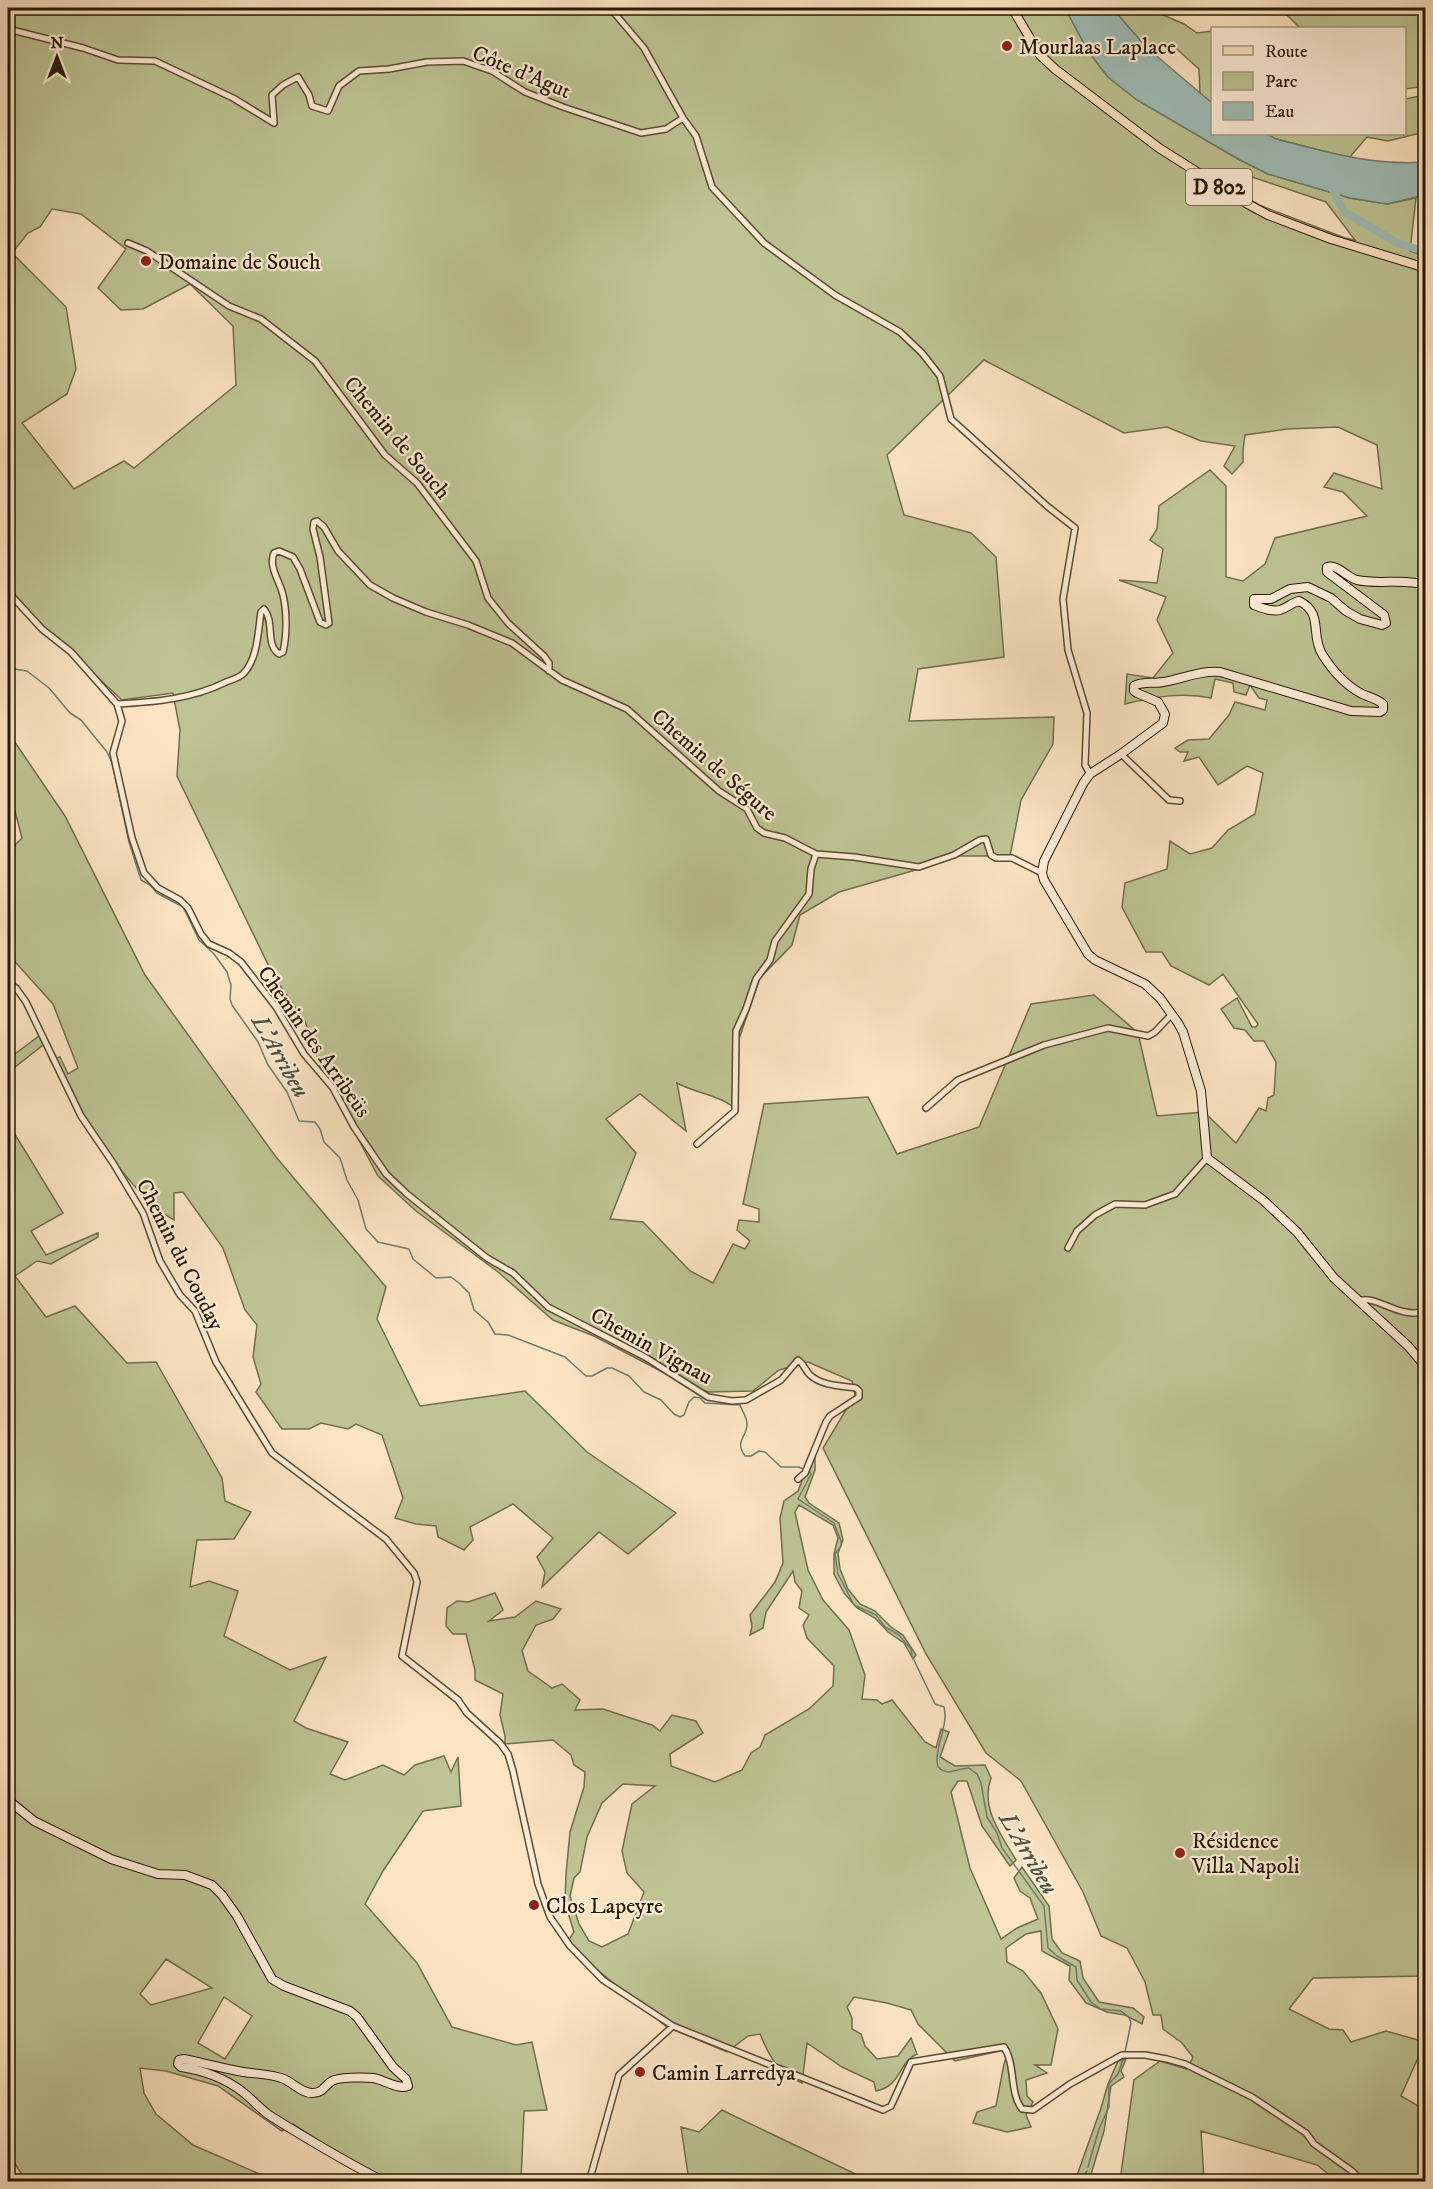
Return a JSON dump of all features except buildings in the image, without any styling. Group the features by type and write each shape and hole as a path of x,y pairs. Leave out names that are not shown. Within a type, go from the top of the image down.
{"main road":[{"name":"D 802","path":"1012,8 1040,55 1091,98 1176,159 1246,203 1268,214 1331,239 1425,268"}],"street":[{"path":"610,8 644,48 683,118 696,136 712,187 764,243 835,295 900,332 922,353 940,376 951,419 1047,506 1075,528 1063,599 1068,650 1087,713 1085,765 1090,774"},
{"name":"Côte d'Agut","path":"8,29 83,48 118,60 155,61 232,98 274,123 272,95 283,85 298,77 309,95 312,106 328,111 339,86 359,70 389,69 427,62 463,61 492,71 535,96 641,133 666,129 683,118"},
{"name":"Chemin de Souch","path":"128,243 147,251 228,306 261,319 315,362 385,455 417,483 476,561 488,598 508,623 544,656 549,663 549,671 562,680"},
{"path":"8,592 42,629 71,652 117,704 184,698 242,675 252,660 261,612 264,609 270,620 273,647 279,654 283,652 285,607 283,592 272,559 274,553 279,551 293,557 300,569 320,622 326,625 329,623 321,557 313,529 314,522 317,521 324,527 338,550 370,585 426,612 468,625 512,643 549,671"},
{"path":"1068,1248 1077,1231 1095,1215 1115,1204 1145,1205 1175,1194 1207,1158 1201,1091 1183,1032 1172,1014 1145,984 1095,960 1088,954 1048,889 1042,873 1044,861 1090,774 1163,723 1164,710 1158,702 1134,691 1134,686 1160,683 1210,671 1220,672 1351,711 1380,712 1383,710 1383,704 1362,694 1340,678 1320,651 1315,615 1311,610 1299,602 1293,602 1281,609 1271,610 1254,605 1254,599 1271,599 1290,589 1308,587 1331,598 1360,619 1382,625 1386,623 1384,615 1328,572 1327,567 1334,566 1357,580 1414,582 1425,585"},
{"name":"Chemin de Ségure","path":"562,680 627,708 719,791 747,809 757,828 764,833 785,838 816,854 919,867 936,863 986,839 991,855 996,858 1012,858 1042,873"},
{"name":"Chemin des Arribeüs","path":"117,704 122,721 113,753 132,837 144,873 158,888 180,900 188,908 201,934 209,944 229,953 241,962 276,1007 304,1054 333,1088 354,1127 386,1174 407,1194"},
{"path":"1121,754 1169,800 1180,801"},
{"path":"697,1144 735,1111 736,1031 756,979 770,960 775,941 809,894 811,869 816,854"},
{"name":"Chemin du Couday","path":"8,983 16,988 26,1002 81,1116 143,1213 160,1261 180,1295 195,1311 216,1362 272,1453 386,1539 414,1573 417,1582 402,1656 458,1700 467,1713 500,1743 507,1754 513,1771 537,1884 550,1917 570,1946 603,1980 673,2026"},
{"path":"926,1108 958,1080 1044,1045 1108,1028 1148,1036 1172,1014"},
{"path":"1207,1158 1263,1200 1292,1227 1334,1278 1408,1346 1425,1367"},
{"name":"Chemin Vignau","path":"407,1194 487,1257 513,1273 548,1307 645,1358 708,1397 732,1401 746,1400 781,1380 798,1360 802,1362 810,1375 820,1381 856,1388 860,1391 859,1396 830,1416 826,1422 806,1465 805,1473 798,1479"},
{"path":"1358,1301 1369,1300 1408,1315 1425,1311"},
{"path":"8,1800 34,1821 111,1859 158,1874 185,1875 212,1885 237,1916 272,1979 284,1986 350,2011 357,2017 393,2067 406,2079 408,2086 401,2088 387,2081 372,2078 338,2079 332,2081 323,2090 308,2093 283,2079 268,2074 184,2059 178,2064 181,2067 210,2074 228,2083 243,2092 270,2116 348,2163 385,2181"},
{"path":"589,2181 619,2075 673,2026 883,2110 891,2106 911,2062 1004,2047 1009,2055 1017,2102 1022,2109 1033,2110 1070,2084 1122,2055 1145,2055 1167,2059 1185,2064 1252,2097 1306,2133 1314,2144 1352,2171 1362,2181"}],"green space":[{"path":"8,8 1065,8 1088,51 1108,77 1137,100 1240,160 1268,174 1350,198 1387,204 1416,198 1410,251 1425,256 1425,1976 1313,1978 1289,2009 1329,2029 1343,2030 1351,2042 1386,2031 1425,2042 1401,2096 1425,2110 1425,2181 1337,2181 1317,2165 1201,2131 1204,2181 1120,2181 1134,2080 1160,2061 1187,2069 1193,2057 1182,2043 1163,2029 1161,2015 1153,2015 1145,1982 1127,1948 1101,1936 1083,1892 1021,1781 986,1753 926,1654 823,1448 855,1395 852,1381 808,1362 779,1370 753,1391 709,1392 689,1386 594,1336 553,1320 498,1272 416,1211 378,1176 322,1071 305,1021 274,977 177,776 180,730 173,693 122,700 22,607 8,585","holes":["1252,177 1326,202 1355,240 1259,205 1232,189","52,209 81,214 126,249 98,288 121,310 143,309 190,284 233,326 236,385 134,468 124,461 74,489 22,423 67,394 76,369 66,307 12,253 28,233 40,227","984,360 1124,433 1167,427 1201,441 1235,446 1224,466 1232,474 1243,462 1245,435 1287,429 1338,427 1377,445 1382,489 1334,473 1324,487 1343,492 1367,516 1275,538 1265,564 1243,581 1226,577 1226,486 1210,470 1159,506 1157,529 1150,540 1163,549 1157,583 1119,580 1166,597 1157,620 1173,653 1153,678 1127,674 1125,704 1168,696 1189,695 1211,698 1215,679 1233,683 1234,692 1246,695 1250,685 1259,698 1267,700 1265,710 1235,702 1229,715 1209,739 1188,740 1175,748 1180,752 1188,752 1184,761 1199,757 1218,785 1247,766 1263,773 1255,814 1228,830 1212,848 1190,854 1170,841 1167,869 1125,883 1122,907 1146,952 1162,952 1171,966 1209,985 1223,974 1258,1024 1252,1027 1237,998 1221,1009 1234,1028 1245,1030 1254,1041 1264,1041 1276,1062 1274,1095 1268,1098 1266,1111 1259,1108 1236,1143 1204,1112 1157,1116 1138,1033 1094,995 1031,1004 979,1127 897,1154 868,1097 764,1104 743,1204 759,1209 759,1222 739,1220 737,1230 750,1241 745,1249 733,1244 713,1283 690,1271 643,1222 610,1219 636,1153 606,1119 640,1094 686,1131 677,1083 732,1106 738,1104 739,1039 760,978 792,945 800,915 839,892 926,867 952,856 1010,856 1021,800 1053,744 1054,717 909,721 918,669 1004,657 996,557 971,533 904,515 887,455"]},
{"path":"1112,8 1147,8 1184,24 1197,33 1211,31 1211,102 1200,94 1199,69 1170,43 1146,47"},
{"path":"1268,8 1425,8 1425,86 1406,89 1406,27 1299,27 1287,15"},
{"path":"1425,95 1425,132 1388,141 1367,137 1349,158 1268,135 1406,135 1406,99"},
{"path":"8,732 65,816 145,975 276,1157 386,1287 377,1319 420,1406 525,1391 587,1452 676,1513 628,1554 599,1532 542,1587 545,1572 537,1557 553,1538 513,1504 470,1527 473,1540 464,1550 438,1537 436,1526 416,1524 395,1518 403,1498 382,1435 356,1424 348,1429 321,1423 309,1429 282,1429 256,1392 261,1384 253,1357 257,1325 245,1310 223,1248 183,1192 174,1193 174,1220 152,1207 111,1158 86,1122 50,1060 60,1057 68,1074 78,1068 53,1004 8,954 8,852 22,838 8,795"},
{"path":"43,1033 48,1041 14,1068 8,1096 8,1047 12,1056"},
{"path":"8,1123 63,1213 31,1231 46,1255 98,1233 98,1237 51,1264 37,1261 15,1276 46,1317 75,1306 127,1363 156,1362 222,1478 225,1501 251,1512 234,1539 197,1540 190,1587 209,1581 238,1591 224,1636 290,1670 326,1657 294,1721 306,1728 348,1742 330,1774 345,1780 383,1765 404,1775 415,1765 444,1756 451,1772 458,1757 461,1806 423,1811 383,1871 365,1904 417,1963 452,2027 516,2045 532,2042 547,2110 524,2111 521,2181 386,2181 346,2159 293,2124 282,2131 218,2086 166,2071 140,2068 144,2093 156,2114 193,2145 264,2176 316,2177 323,2181 26,2181 8,2153","holes":["166,1959 212,1988 151,2005 140,1994","224,1997 252,2016 225,2059 198,2043"]},
{"path":"811,1457 815,1457 815,1470 805,1497 809,1503 839,1523 843,1540 838,1553 840,1569 848,1589 860,1604 875,1611 892,1628 903,1635 916,1655 913,1659 904,1643 888,1632 875,1618 857,1608 844,1593 834,1574 834,1554 838,1538 833,1525 799,1505 795,1512 808,1570 823,1600 849,1630 865,1675 862,1699 877,1700 882,1704 892,1700 925,1742 936,1748 941,1729 949,1732 940,1757 955,1766 985,1765 991,1778 988,1789 990,1810 1016,1860 1010,1866 982,1826 967,1781 958,1781 951,1792 970,1868 1001,1939 1017,1928 1038,1919 1030,1898 1020,1891 1014,1878 1022,1867 1049,1906 1052,1939 1062,1953 1080,1961 1083,1978 1099,2002 1133,2008 1144,2017 1142,2024 1125,2015 1107,2012 1086,2003 1069,1980 1070,1966 1042,1951 1041,1931 1026,1934 1006,1948 1007,1962 1023,1971 1041,1993 1058,2029 1051,2065 1035,2065 1047,2073 1026,2080 1027,2096 1033,2102 1026,2115 1031,2127 1007,2132 973,2123 977,2112 996,2106 1009,2049 955,2061 918,2024 911,2010 854,1997 847,2007 852,2018 852,2029 861,2034 865,2046 877,2059 898,2056 911,2038 917,2054 906,2062 891,2084 876,2091 874,2082 842,2067 807,2043 802,2083 776,2064 760,2034 748,2036 727,2052 667,2027 566,1944 574,1932 565,1903 570,1832 584,1787 585,1772 574,1765 571,1755 553,1740 505,1744 500,1715 503,1694 475,1680 475,1670 466,1634 453,1634 446,1626 447,1608 457,1601 468,1602 495,1593 503,1610 489,1621 515,1617 536,1601 561,1609 553,1619 536,1625 522,1651 528,1671 552,1688 562,1684 580,1700 575,1710 603,1709 652,1725 660,1731 672,1715 696,1721 703,1733 670,1754 671,1766 715,1782 742,1770 751,1753 760,1747 765,1735 809,1709 833,1686 834,1666 807,1638 803,1625 809,1615 799,1608 802,1591 795,1582 793,1571 766,1612 763,1628 750,1635 752,1626 750,1615 775,1582 783,1563 780,1518 784,1501 798,1491","holes":["623,1784 655,1786 632,1804 622,1851 627,1873 644,1892 628,1934 602,1947 589,1941 579,1924 570,1896 574,1878 580,1872 587,1837 602,1803"]},
{"path":"1126,2059 1121,2071 1124,2077 1111,2086 1104,2131 1089,2181 1075,2181 1108,2084 1118,2061"},
{"path":"722,2110 870,2181 689,2181 681,2127 699,2132"}],"water":[{"path":"1065,8 1112,8 1146,47 1211,102 1211,135 1268,135 1313,149 1350,157 1387,162 1425,162 1425,195 1387,204 1350,198 1268,174 1137,100 1108,77 1088,51"}],"waterway":[{"path":"1330,184 1344,212 1398,243 1426,252"},
{"name":"L'Arribeu","path":"8,668 27,671 49,688 70,713 81,720 107,752 112,763 129,842 141,880 157,893 183,907 199,940 214,954 227,972 231,985 232,1005 258,1042 268,1065 287,1092 299,1121 315,1122 324,1142 340,1158 347,1180 358,1200 366,1229 378,1242 409,1249 413,1259 436,1278 451,1277 459,1283 469,1293 474,1310 488,1322 495,1334 508,1335 565,1357 586,1376 612,1368 629,1376 644,1392 661,1400 680,1417 684,1415 689,1402 694,1397 700,1398 705,1403 740,1405 747,1421 741,1443 745,1456 751,1456 759,1451 765,1452 781,1467 799,1467 805,1470"},
{"name":"L'Arribeu","path":"809,1471 811,1474 798,1499 834,1523 841,1541 841,1546 835,1554 838,1574 854,1605 876,1615 885,1627 899,1635 911,1649 912,1656 935,1704 944,1707 938,1767 949,1772 969,1768 977,1774 981,1783 987,1817 997,1833 1002,1848 1044,1906 1048,1948 1076,1967 1077,1980 1091,2002 1101,2009 1121,2011 1129,2017 1131,2023 1125,2052"},
{"name":"L'Arribeu","path":"1088,2167 1099,2129 1109,2107 1109,2084 1118,2074 1123,2059"},
{"name":"L'Arribeu","path":"1080,2182 1087,2171"}],"place":[{"name":"Mourlaas Laplace","path":"1007,46"},
{"name":"Domaine de Souch","path":"146,261"},
{"name":"Résidence Villa Napoli","path":"1180,1853"},
{"name":"Clos Lapeyre","path":"534,1905"},
{"name":"Camin Larredya","path":"640,2072"}]}
